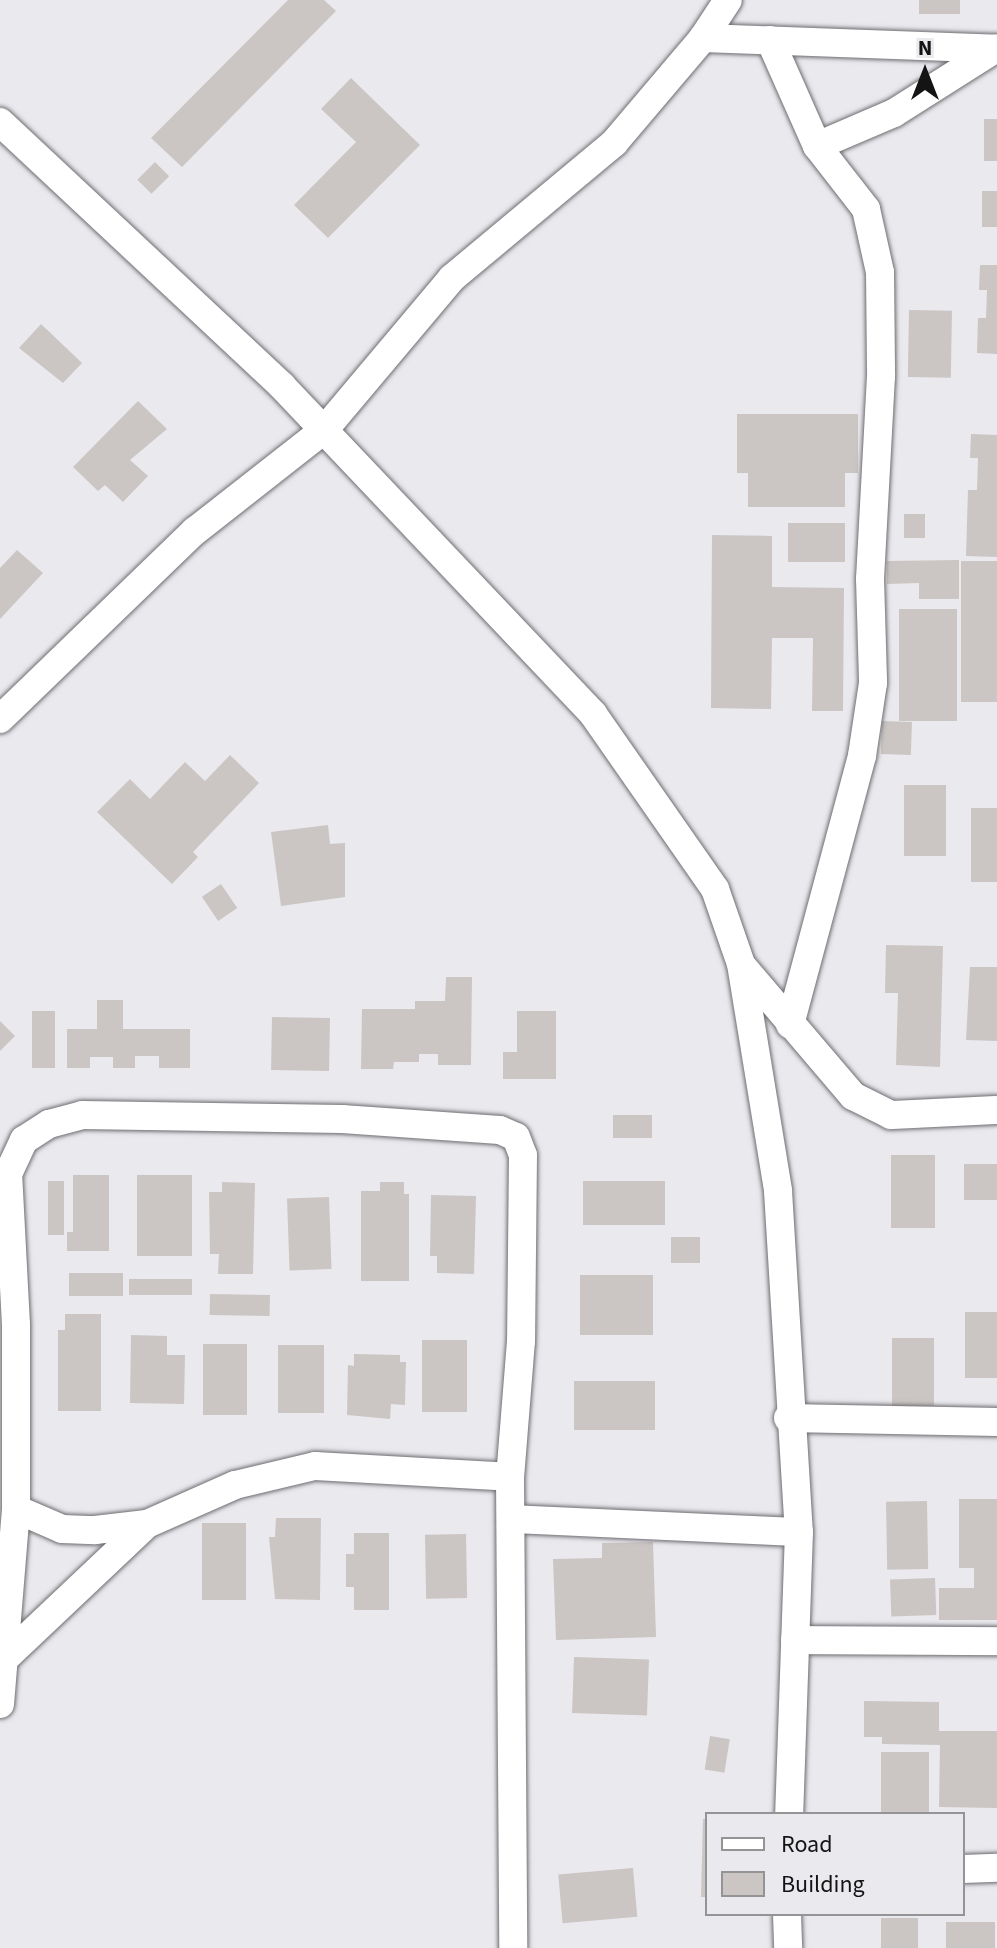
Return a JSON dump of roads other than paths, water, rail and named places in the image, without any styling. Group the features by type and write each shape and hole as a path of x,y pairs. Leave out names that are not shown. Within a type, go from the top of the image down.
{"street":[{"path":"0,719 195,531 325,429 452,278 614,143 703,38 728,0"},
{"path":"703,38 996,49"},
{"path":"770,40 817,146 866,209 880,272 881,376 870,579 873,683 862,756 790,1025"},
{"path":"817,146 894,113 996,49"},
{"path":"0,122 325,429 593,714 715,889 741,964 778,1191 788,1418 799,1532 789,1812"},
{"path":"741,964 853,1096 891,1115 997,1110"},
{"path":"0,1704 16,1509 16,1325 8,1174 24,1140 49,1124 82,1115 342,1119 500,1130 516,1137 523,1155 521,1341 510,1477 513,1948"},
{"path":"788,1418 997,1422"},
{"path":"3,1660 147,1524 235,1485 315,1466 510,1477"},
{"path":"16,1509 62,1529 147,1524"},
{"path":"512,1519 799,1532"},
{"path":"795,1640 997,1641"},
{"path":"965,1869 997,1868"},
{"path":"787,1916 788,1948"}]}
